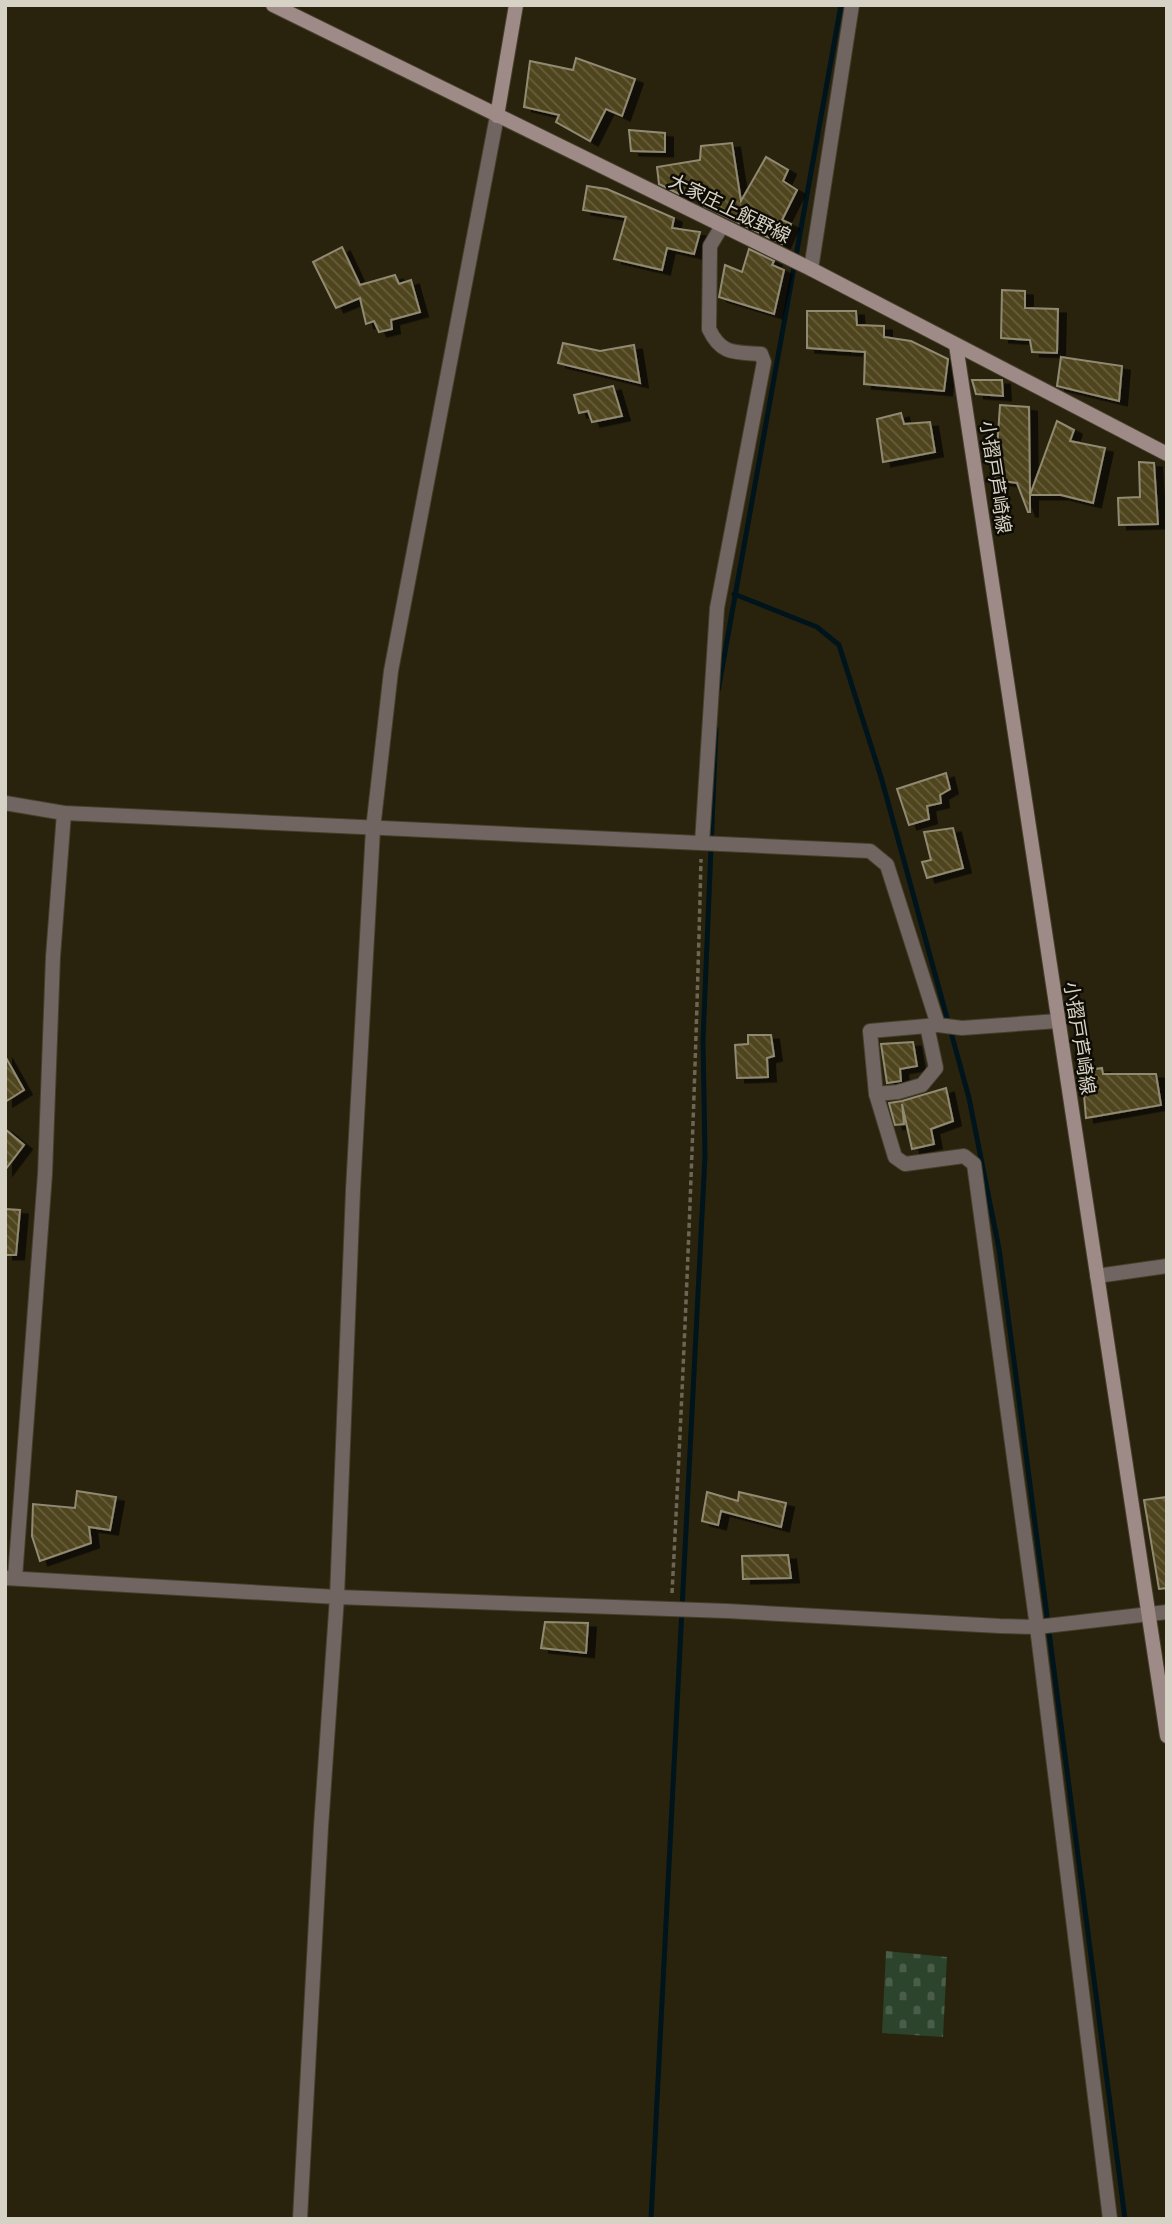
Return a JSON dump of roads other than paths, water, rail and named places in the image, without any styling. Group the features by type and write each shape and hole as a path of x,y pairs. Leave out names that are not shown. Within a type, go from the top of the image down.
{"main road":[{"name":"大家庄上飯野線","path":"273,5 811,269 1167,454"},
{"path":"497,116 516,5"},
{"name":"小摺戸芦崎線","path":"956,345 1167,1736"}],"street":[{"path":"811,269 852,5"},
{"path":"300,2219 321,1827 337,1597 353,1191 373,829 391,671 497,116"},
{"path":"702,843 717,608 764,362 761,354 729,352 715,341 709,329 710,246 722,226"},
{"path":"5,803 64,813 870,851 887,865 932,1026 936,1068 922,1084 898,1092 876,1094"},
{"path":"64,813 53,957 45,1174 10,1578 337,1597 671,1609 1037,1627 1167,1612"},
{"path":"1058,1021 870,1031 876,1094 895,1157 905,1164 964,1156 974,1164 1037,1627 1110,2219"},
{"path":"1097,1276 1167,1266"}],"waterway":[{"path":"718,691 841,5"},
{"path":"734,594 817,627 839,645 881,777 969,1098 999,1249 1125,2219"},
{"path":"651,2219 705,1156 703,1039 716,729"}]}
